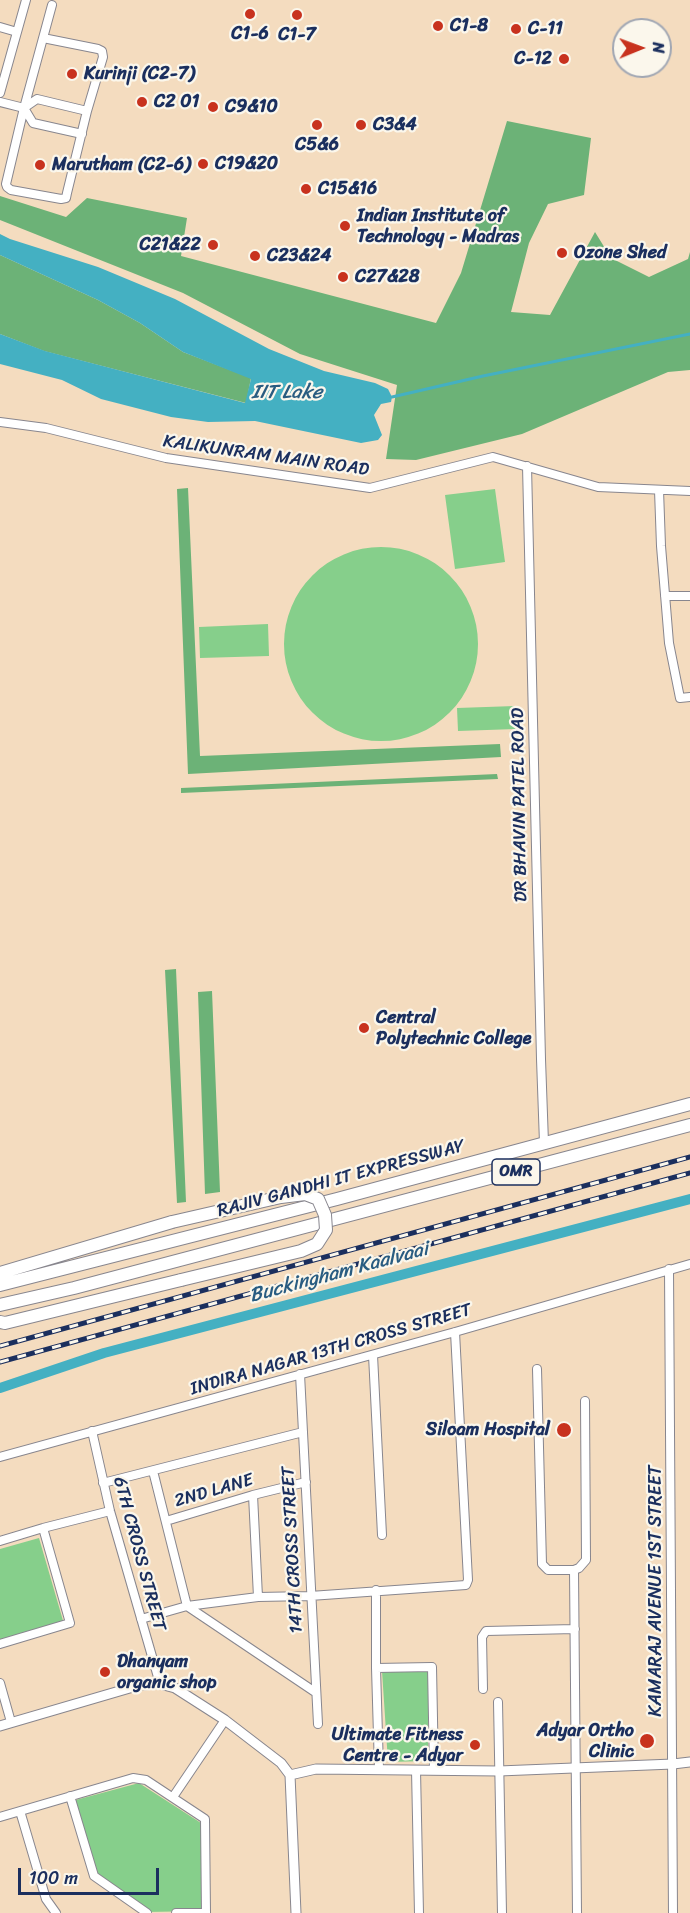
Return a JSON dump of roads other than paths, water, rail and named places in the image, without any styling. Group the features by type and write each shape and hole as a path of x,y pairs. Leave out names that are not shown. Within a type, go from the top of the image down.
{"main road":[{"name":"RAJIV GANDHI IT EXPRESSWAY","path":"0,1285 337,1199 690,1104"},
{"name":"RAJIV GANDHI IT EXPRESSWAY","path":"0,1305 86,1285 588,1154 690,1125"},
{"path":"0,1273 172,1222 282,1197 305,1194 318,1199 325,1215 326,1230 317,1244 301,1251 5,1323 0,1322"}],"street":[{"path":"0,93 26,0"},
{"path":"43,38 98,49 102,51 103,57 66,198 61,199 11,190 6,184 24,108 52,4"},
{"path":"0,27 17,33"},
{"path":"24,108 37,99 87,111"},
{"path":"0,102 24,108 33,123 82,134"},
{"name":"KALIKUNRAM MAIN ROAD","path":"0,422 46,428 166,458 370,488 492,457 598,487 690,491"},
{"name":"DR BHAVIN PATEL ROAD","path":"527,466 544,1143"},
{"path":"659,490 669,643 680,698 690,698"},
{"path":"665,596 690,596"},
{"name":"INDIRA NAGAR 13TH CROSS STREET","path":"0,1457 455,1332 690,1264"},
{"name":"KAMARAJ AVENUE 1ST STREET","path":"669,1269 673,1913"},
{"path":"141,1619 187,1606 258,1597 310,1596 466,1584 468,1580 455,1332"},
{"path":"373,1354 382,1535"},
{"path":"537,1369 542,1564 548,1570 574,1570 586,1560 585,1401"},
{"name":"14TH CROSS STREET","path":"300,1374 318,1724"},
{"name":"6TH CROSS STREET","path":"92,1431 110,1511 160,1684"},
{"path":"103,1483 303,1432"},
{"path":"153,1471 187,1606 315,1692"},
{"name":"2ND LANE","path":"166,1521 306,1482"},
{"path":"254,1495 258,1597"},
{"path":"0,1541 110,1511"},
{"path":"0,1644 70,1623 43,1528"},
{"path":"574,1570 578,1913"},
{"path":"376,1590 379,1769"},
{"path":"483,1689 482,1637 486,1631 574,1629"},
{"path":"376,1668 432,1666 434,1770"},
{"path":"0,1683 11,1722"},
{"path":"0,1726 140,1685 160,1684 175,1688 225,1720 281,1762 290,1775 296,1913"},
{"path":"498,1702 502,1913"},
{"path":"173,1797 225,1720"},
{"path":"290,1775 316,1769 500,1771 690,1762"},
{"path":"416,1770 419,1913"},
{"path":"0,1816 133,1778 146,1780 206,1821 206,1913 176,1913"},
{"path":"70,1796 94,1876 147,1913"},
{"path":"20,1811 46,1899 56,1913"}],"water":[{"name":"IIT Lake","path":"0,234 98,267 175,299 269,349 324,371 375,383 388,389 392,397 391,402 381,404 374,415 382,435 378,440 361,443 255,421 208,422 171,417 101,399 62,380 0,364 0,334 45,351 245,403 251,379 183,352 140,323 98,300 0,255"}],"waterway":[{"path":"392,397 690,334"},
{"name":"Buckingham Kaalvaai","path":"0,1388 104,1353 690,1199"}],"railway":[{"path":"0,1346 690,1157"},
{"path":"0,1362 690,1173"}],"place":[{"name":"C1-6","path":"250,14"},
{"name":"C1-7","path":"297,15"},
{"name":"C1-8","path":"438,26"},
{"name":"C-11","path":"516,29"},
{"name":"C-12","path":"564,59"},
{"name":"Kurinji (C2-7)","path":"72,74"},
{"name":"C2 01","path":"142,102"},
{"name":"C9&10","path":"213,107"},
{"name":"C5&6","path":"317,125"},
{"name":"C3&4","path":"361,125"},
{"name":"C19&20","path":"203,164"},
{"name":"Marutham (C2-6)","path":"40,165"},
{"name":"C15&16","path":"306,189"},
{"name":"Indian Institute of Technology - Madras","path":"345,226"},
{"name":"C21&22","path":"213,245"},
{"name":"Ozone Shed","path":"562,253"},
{"name":"C23&24","path":"255,256"},
{"name":"C27&28","path":"343,277"},
{"name":"Central Polytechnic College","path":"364,1028"},
{"name":"Siloam Hospital","path":"564,1430"},
{"name":"Dhanyam organic shop","path":"105,1672"},
{"name":"Adyar Ortho Clinic","path":"647,1741"},
{"name":"Ultimate Fitness Centre - Adyar","path":"475,1745"}]}
